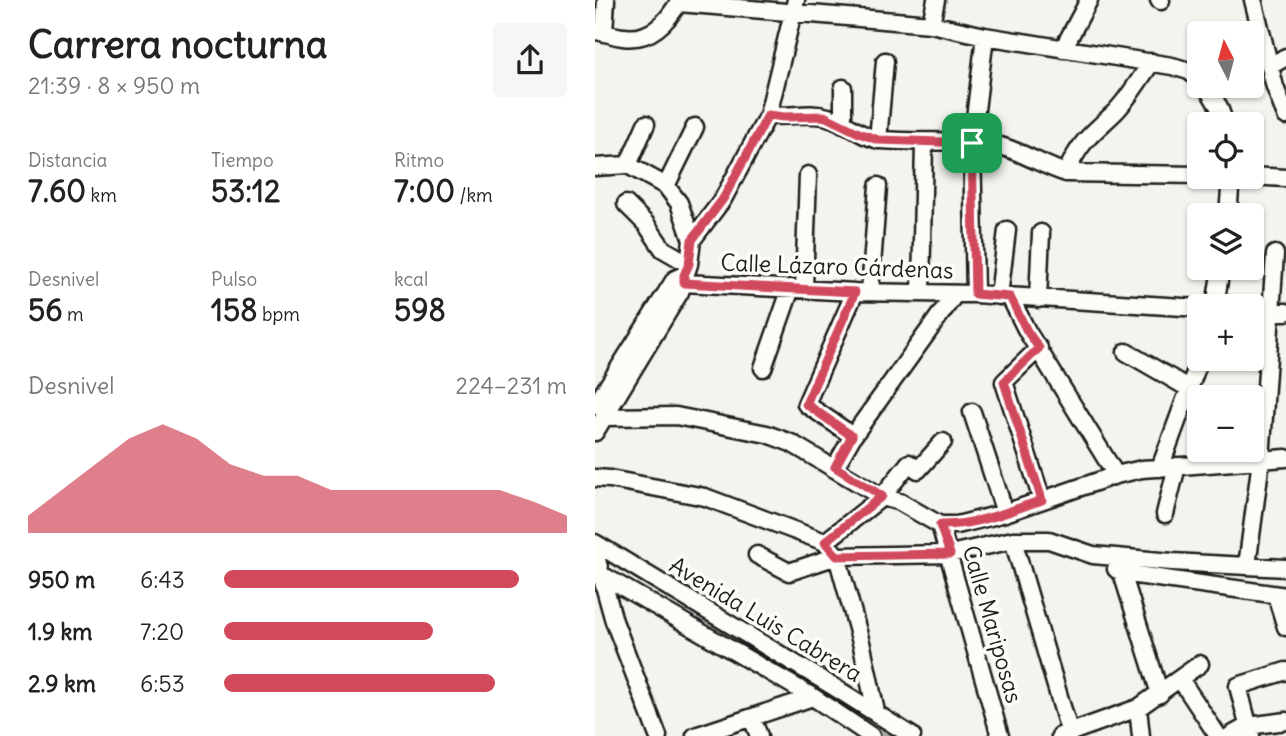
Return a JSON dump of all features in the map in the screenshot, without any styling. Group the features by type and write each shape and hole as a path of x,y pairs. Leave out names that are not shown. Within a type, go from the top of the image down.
{"street":[{"path":"606,0 600,32 621,37 646,36 659,28 679,1 795,6 931,24 985,36 1151,62 1187,71"},
{"path":"931,24 936,0"},
{"path":"1253,0 1271,65 1281,84 1285,112"},
{"path":"1063,49 1085,3 1099,18"},
{"path":"595,432 601,411 683,275 692,240 723,199 768,115 795,6"},
{"path":"975,294 972,143 985,36"},
{"path":"1271,65 1286,57"},
{"path":"878,140 884,61"},
{"path":"1066,173 1077,148 1116,111 1151,62"},
{"path":"843,88 843,124"},
{"path":"768,115 824,116 878,140 991,144 1023,154 1066,173 1187,174"},
{"path":"629,163 646,124"},
{"path":"666,186 695,127"},
{"path":"921,292 924,142"},
{"path":"595,167 629,163 666,186 679,204 692,240"},
{"path":"764,368 797,288 808,175"},
{"path":"1264,177 1286,178"},
{"path":"852,436 806,404 863,292 878,186"},
{"path":"627,204 646,224 683,275"},
{"path":"1007,230 1005,296 1116,475"},
{"path":"1038,299 1041,233"},
{"path":"1264,435 1279,312 1275,254"},
{"name":"Calle Lázaro Cárdenas","path":"683,275 797,288 975,294 1187,307"},
{"path":"835,467 852,436 955,294"},
{"path":"1039,348 1004,382 1042,500"},
{"path":"1126,352 1187,387"},
{"path":"1160,468 1187,397"},
{"path":"601,411 676,416 741,428 791,443 882,496 900,502 940,525 957,525 1005,513 1116,475 1177,466 1233,462"},
{"path":"972,412 1005,513"},
{"path":"825,542 882,496 909,463 918,470 943,442"},
{"path":"1264,460 1286,458"},
{"path":"1247,566 1261,462"},
{"path":"1165,514 1177,466"},
{"path":"595,478 705,497 825,542 837,556 862,646 876,712"},
{"name":"Calle Mariposas","path":"940,525 1000,736"},
{"path":"1013,540 1065,735 1137,708 1200,664"},
{"path":"757,555 789,572 837,556 950,554 1013,540 1049,540 1093,555 1122,573 1281,595 1286,627"},
{"name":"Avenida Luis Cabrera","path":"595,543 912,736"},
{"path":"595,553 597,572 614,621 659,736"},
{"path":"1093,555 1286,568"},
{"name":"Avenida Luis Cabrera","path":"597,572 813,697 871,736"},
{"path":"1122,573 1160,694"},
{"path":"751,663 760,642"},
{"path":"1249,731 1238,685 1286,671"},
{"path":"1180,679 1218,736"},
{"path":"695,736 813,697"},
{"path":"1137,708 1141,736"},
{"path":"752,718 759,736"},
{"path":"1230,736 1286,721"}],"waterway":[{"path":"761,657 787,674"},
{"path":"856,718 888,736"}],"route":[{"path":"768,115 824,116 878,140 972,143 975,294 1010,297 1039,348 1004,382 1042,500 957,525 940,525 950,554 837,556 825,542 882,496 835,467 852,436 806,404 855,292 684,283 692,240 723,199 768,115"}]}
